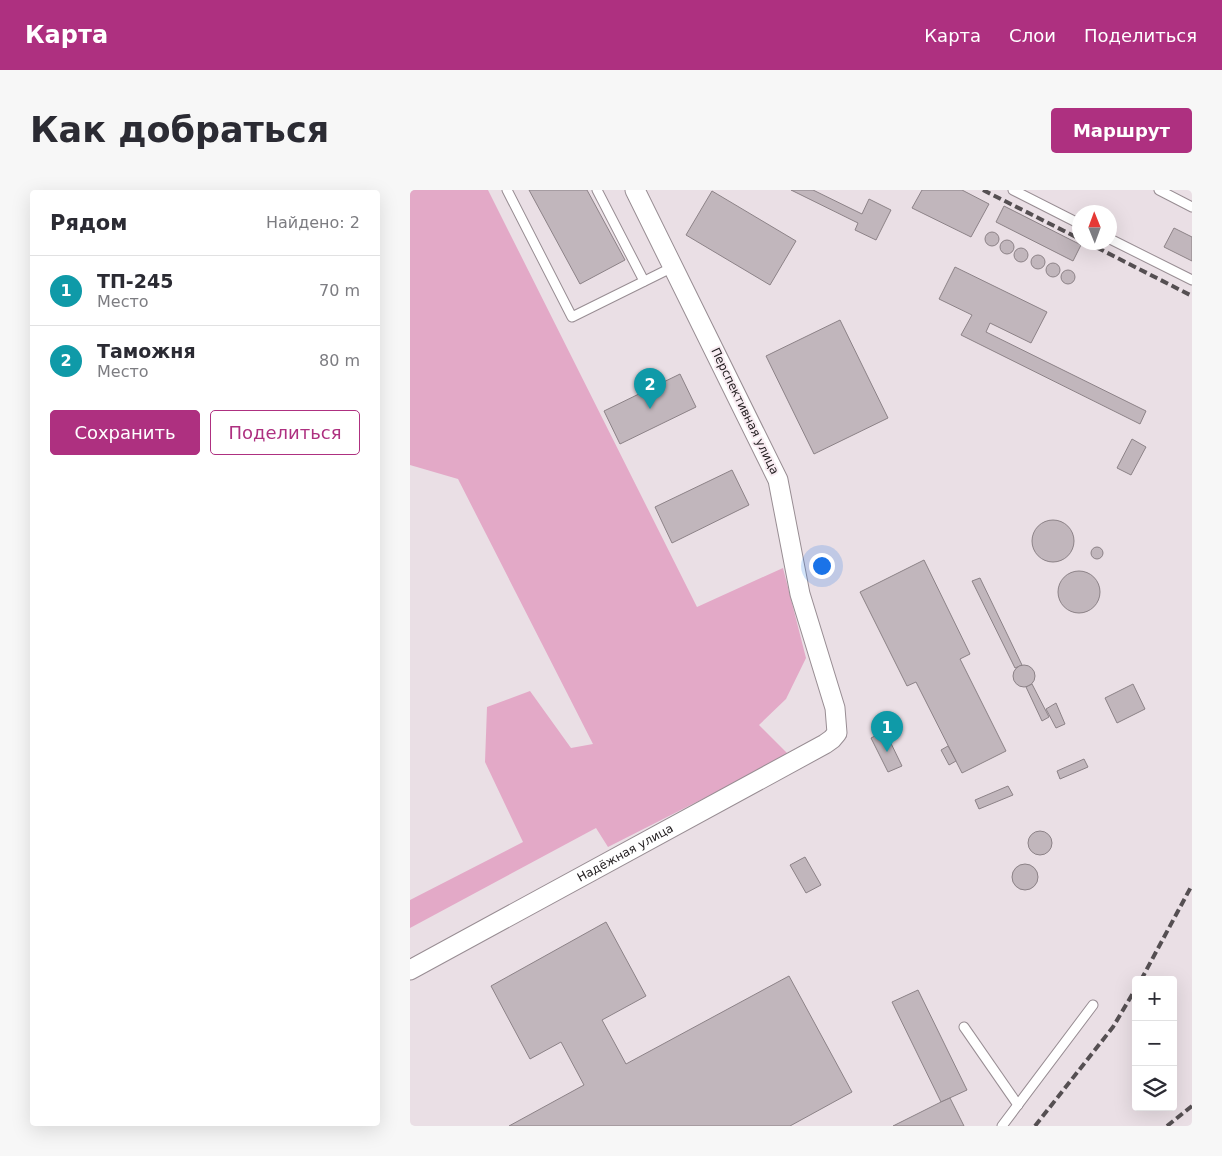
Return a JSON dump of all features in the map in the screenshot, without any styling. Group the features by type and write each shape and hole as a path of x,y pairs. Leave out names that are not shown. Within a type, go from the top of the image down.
{"street":[{"name":"Перспективная улица","path":"635,190 778,480 800,594 835,708 837,733"},
{"name":"Надёжная улица","path":"410,970 817,748 832,739 837,733"}],"lane":[{"path":"507,190 572,316 673,267"},
{"path":"597,190 644,281"},
{"path":"1012,190 1072,220"},
{"path":"1159,190 1192,207"},
{"path":"1117,242 1192,280"},
{"path":"1002,1126 1092,1004"},
{"path":"964,1027 1018,1105"}],"shaded area":[{"path":"410,190 488,190 697,607 783,568 806,658 786,699 759,725 789,755 608,847 596,828 410,928 410,900 523,842 485,762 487,707 530,691 571,748 593,744 458,479 410,465"}],"building":[{"path":"529,190 587,190 625,260 580,284"},
{"path":"791,190 813,190 862,214 869,199 891,210 876,240 855,230 858,223"},
{"path":"922,190 962,190 989,204 971,237 912,208"},
{"path":"712,191 796,241 770,285 686,235"},
{"path":"1004,206 1072,240 1072,250 1078,250 1073,261 996,222"},
{"path":"1174,228 1192,237 1192,261 1164,247"},
{"path":"992,232 997,234 999,239 997,244 992,246 987,244 985,239 987,234"},
{"path":"1007,240 1012,242 1014,247 1012,252 1007,254 1002,252 1000,247 1002,242"},
{"path":"1021,248 1026,250 1028,255 1026,260 1021,262 1016,260 1014,255 1016,250"},
{"path":"1038,255 1043,257 1045,262 1043,267 1038,269 1033,267 1031,262 1033,257"},
{"path":"1053,263 1058,265 1060,270 1058,275 1053,277 1048,275 1046,270 1048,265"},
{"path":"955,267 1047,312 1031,343 990,323 986,332 1146,411 1140,424 961,335 972,315 939,299"},
{"path":"1068,270 1073,272 1075,277 1073,282 1068,284 1063,282 1061,277 1063,272"},
{"path":"840,320 888,418 814,454 766,356"},
{"path":"680,374 696,407 620,444 604,411"},
{"path":"1132,439 1146,447 1131,475 1117,468"},
{"path":"732,470 749,505 672,543 655,507"},
{"path":"1057,520 1065,523 1071,529 1074,541 1071,553 1065,559 1049,562 1041,559 1035,553 1032,537 1035,529 1041,523"},
{"path":"1095,547 1099,547 1103,553 1099,559 1095,559 1091,555 1091,551"},
{"path":"924,560 970,654 960,659 1006,751 962,773 916,682 907,686 860,592"},
{"path":"1083,571 1091,574 1097,580 1100,592 1097,604 1091,610 1075,613 1067,610 1061,604 1058,588 1061,580 1067,574"},
{"path":"980,578 1022,665 1015,668 972,581"},
{"path":"1024,665 1032,668 1035,676 1032,684 1024,687 1016,684 1013,676 1016,668"},
{"path":"1032,684 1049,717 1042,721 1026,687"},
{"path":"1133,684 1145,709 1117,723 1105,698"},
{"path":"1056,703 1065,724 1056,728 1046,709"},
{"path":"885,731 902,766 888,772 871,738"},
{"path":"948,746 956,761 949,765 941,750"},
{"path":"1084,759 1088,767 1060,779 1057,771"},
{"path":"1008,786 1013,795 979,809 975,800"},
{"path":"1040,831 1049,834 1052,843 1049,852 1040,855 1031,852 1028,843 1031,834"},
{"path":"805,857 821,885 806,893 790,865"},
{"path":"1025,864 1034,868 1038,877 1034,886 1025,890 1016,886 1012,877 1016,868"},
{"path":"606,922 646,996 602,1020 626,1064 789,976 852,1092 790,1126 509,1126 584,1085 561,1042 530,1059 491,986"},
{"path":"918,990 967,1090 941,1102 892,1002"},
{"path":"950,1098 964,1126 893,1126 941,1102"}],"railway":[{"path":"983,190 1072,235"},
{"path":"1102,250 1192,296"},
{"path":"1143,976 1192,885"},
{"path":"1035,1126 1113,1027 1132,995"},
{"path":"1167,1126 1192,1106"}],"place":[{"name":"Таможня","path":"650,409"},
{"name":"ТП-245","path":"887,752"}]}
